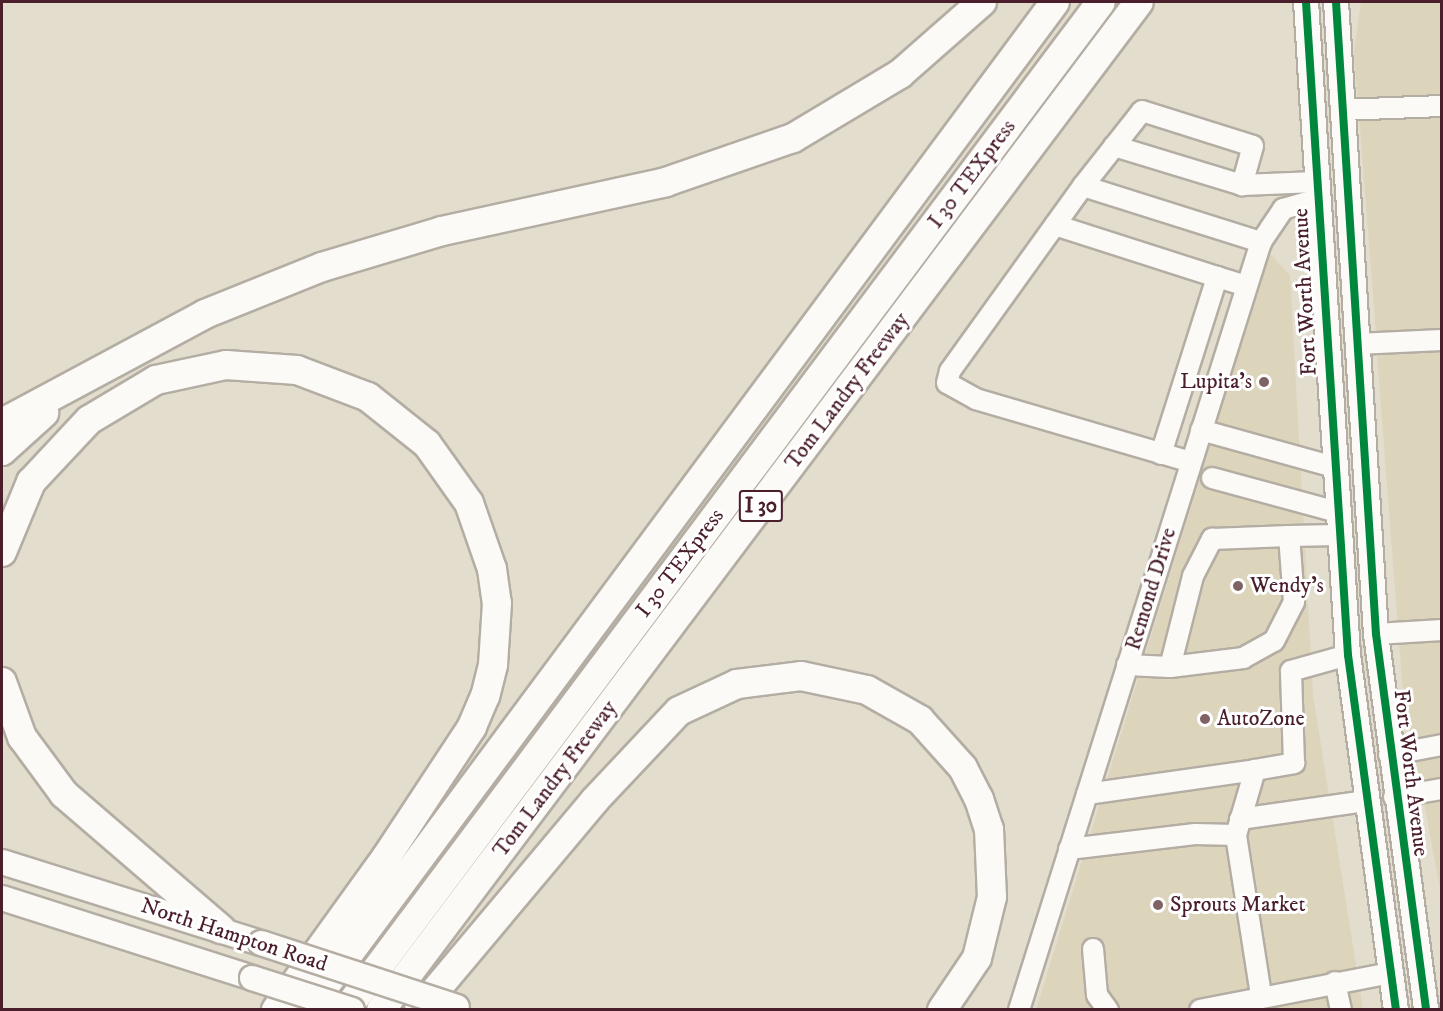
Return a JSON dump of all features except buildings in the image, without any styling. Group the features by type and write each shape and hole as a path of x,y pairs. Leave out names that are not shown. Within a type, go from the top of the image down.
{"highway":[{"path":"2,423 62,386 205,314 322,267 442,231 666,182 793,138 900,74 981,2"},
{"path":"307,1010 1055,2"},
{"name":"I 30 TEXpress","path":"346,1010 1101,2"},
{"name":"Tom Landry Freeway","path":"381,1010 1139,2"},
{"path":"2,552 31,482 89,420 156,380 226,365 297,370 368,397 427,444 469,503 492,569 496,603 493,665 485,696 472,727 387,856 276,1010"},
{"path":"2,451 47,411 62,386"},
{"path":"420,1010 595,800 680,711 737,684 801,676 867,690 894,703 942,742 979,799 990,838 992,897 977,958 942,1010"},
{"path":"2,682 22,737 64,794 221,929"}],"main road":[{"name":"Fort Worth Avenue","path":"1306,2 1337,524 1348,655 1365,801 1396,1010"},
{"name":"Fort Worth Avenue","path":"1336,2 1356,344 1377,641 1394,796 1426,1010"},
{"path":"1310,66 1340,65"},
{"path":"1317,191 1348,197"},
{"path":"1326,346 1356,344"},
{"path":"1348,655 1377,641"},
{"path":"1365,801 1394,796"},
{"name":"North Hampton Road","path":"2,862 221,929 461,1008"},
{"name":"North Hampton Road","path":"2,898 352,1010"},
{"path":"1390,974 1419,968"}],"street":[{"path":"1342,110 1442,106"},
{"path":"1191,462 976,399 947,382 1083,186 1142,111 1152,112 1253,146 1242,185"},
{"path":"1114,146 1242,185 1317,191"},
{"path":"1083,186 1261,243"},
{"name":"Remond Drive","path":"1019,1010 1261,243 1283,209 1317,191"},
{"path":"1055,225 1246,286"},
{"path":"1161,454 1217,277"},
{"path":"1356,344 1442,340"},
{"path":"1201,430 1334,467"},
{"path":"1212,478 1337,524"},
{"path":"1170,667 1193,576 1212,539 1289,536 1337,524"},
{"path":"1127,665 1170,667 1243,658 1274,641 1294,602 1289,536"},
{"path":"1377,641 1442,630"},
{"path":"1087,794 1294,763 1291,670 1274,641"},
{"path":"1291,670 1348,655"},
{"path":"1389,755 1442,745"},
{"path":"1255,770 1238,827 1261,995"},
{"path":"1394,796 1442,789"},
{"path":"1069,849 1195,834 1365,801"},
{"path":"1093,949 1096,995 1108,1010"},
{"path":"1200,1010 1261,995 1390,974"},
{"path":"1335,982 1341,1010"}],"shaded area":[{"path":"1361,2 1441,2 1441,331 1376,333 1354,52"},
{"path":"1269,253 1290,275 1313,695 1363,1009 1036,1010"},
{"path":"1441,352 1441,893 1403,692 1377,355"}],"cycle path":[{"path":"1306,2 1348,655 1396,1010"},
{"path":"1336,2 1376,634 1426,1010"}],"place":[{"name":"Lupita's","path":"1264,382"},
{"name":"Wendy's","path":"1238,586"},
{"name":"AutoZone","path":"1205,719"},
{"name":"Sprouts Market","path":"1158,905"}]}
